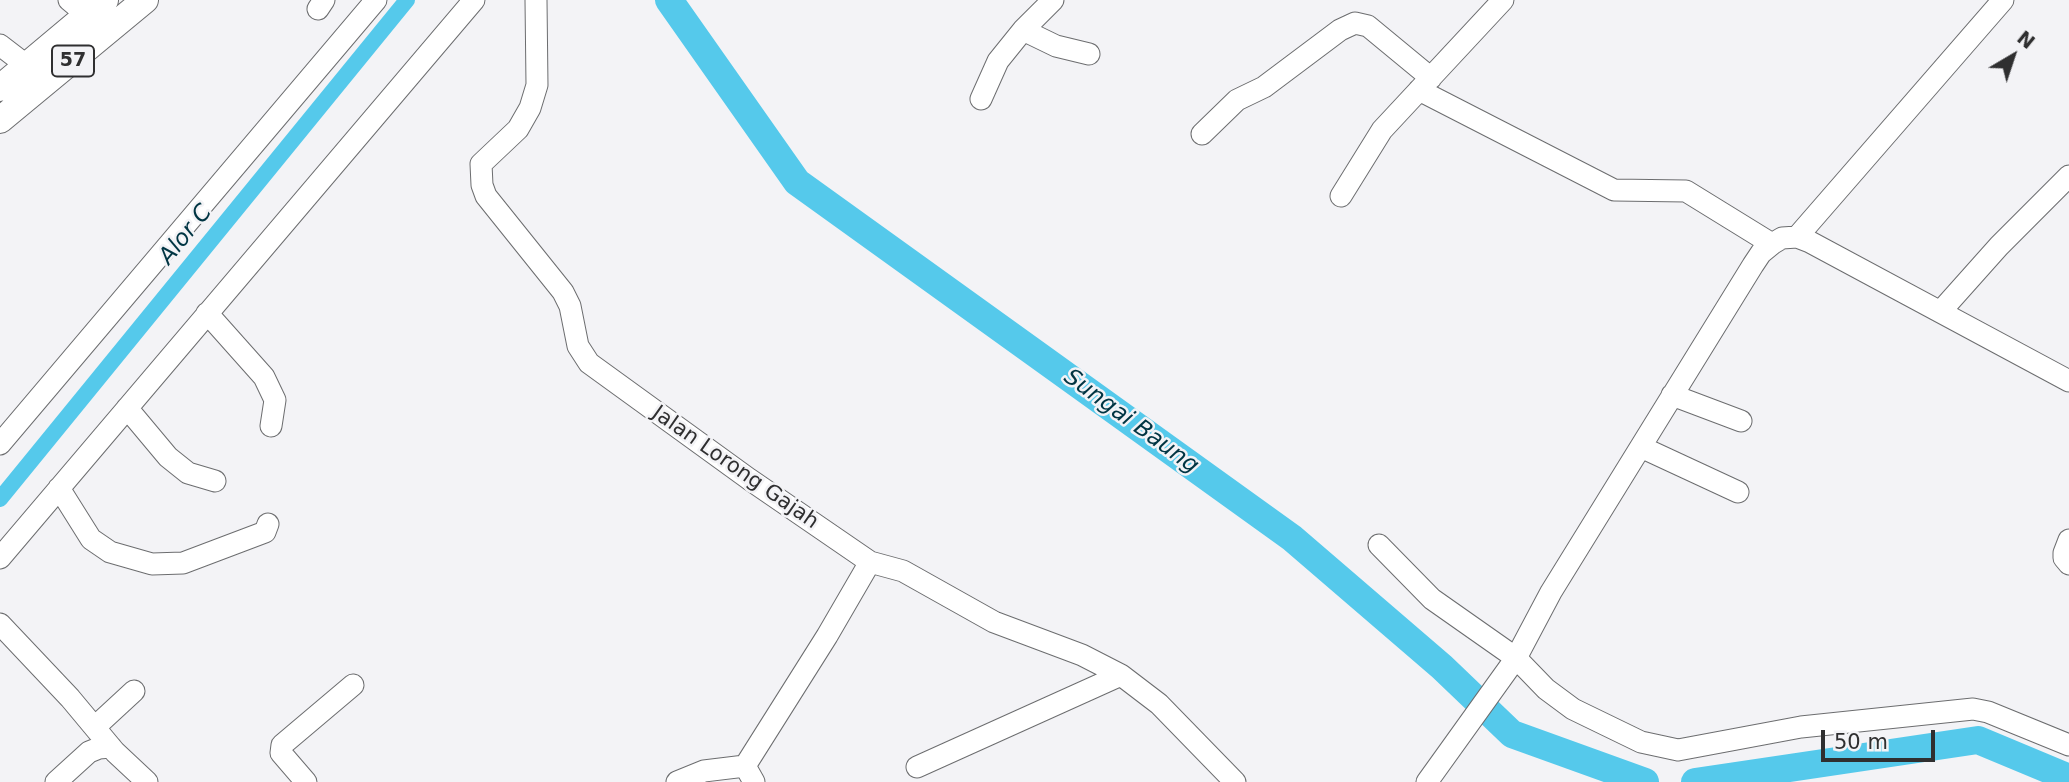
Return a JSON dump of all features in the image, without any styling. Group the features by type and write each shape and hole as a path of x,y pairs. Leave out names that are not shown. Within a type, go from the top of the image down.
{"main road":[{"name":"57","path":"0,120 145,0"},
{"name":"57","path":"0,88 87,5"}],"street":[{"path":"4,430 376,0"},
{"path":"0,558 474,0"},
{"name":"Jalan Lorong Gajah","path":"536,0 537,85 530,108 518,129 481,164 482,186 486,196 569,301 581,353 597,371 870,562 903,571 994,622 1082,655 1121,676 1159,704 1235,782"},
{"path":"981,99 996,63 1023,30 1053,0"},
{"path":"1341,196 1382,130 1503,0"},
{"path":"1797,237 2003,0"},
{"path":"1202,134 1237,100 1264,87 1340,30 1355,23 1368,26 1425,84 1614,190 1686,191 1772,244"},
{"path":"1023,30 1053,45 1089,54"},
{"path":"0,46 26,65"},
{"path":"1941,311 1999,246 2069,176"},
{"path":"1427,782 1515,658 1551,592 1753,265 1761,253 1772,244 1782,238 1797,237 2069,381"},
{"path":"207,313 264,377 275,400 271,426"},
{"path":"1672,396 1741,421"},
{"path":"127,408 168,457 188,473 215,481"},
{"path":"1641,447 1738,492"},
{"path":"59,488 91,539 110,552 152,564 183,563 265,532 268,524"},
{"path":"2069,541 2064,553 2069,564"},
{"path":"1379,545 1432,599 1515,658 1546,689 1573,709 1641,743 1678,750 1801,727 1973,709 1988,712 2069,746"},
{"path":"677,782 704,771 750,774 870,562"},
{"path":"0,624 111,747 147,782"},
{"path":"917,767 1121,676"},
{"path":"306,782 281,753 282,745 353,685"},
{"path":"95,727 134,691"},
{"path":"56,782 89,752 111,747"}],"waterway":[{"name":"Alor C","path":"0,499 407,0"},
{"name":"Sungai Baung","path":"669,0 797,182 1292,538 1442,667 1512,734 1645,782"},
{"name":"Sungai Baung","path":"1695,782 1978,740 2069,778"}]}
